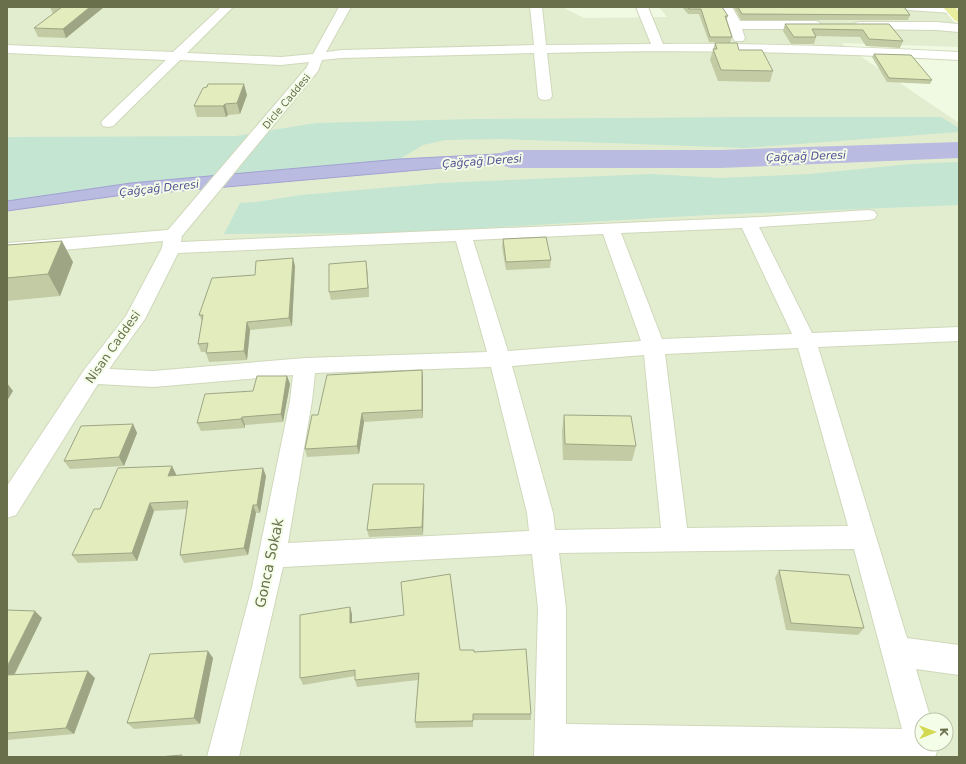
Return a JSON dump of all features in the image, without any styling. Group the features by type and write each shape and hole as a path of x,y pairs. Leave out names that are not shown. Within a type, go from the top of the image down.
{"highway":[{"path":"950,8 959,19"}],"street":[{"path":"108,122 177,57 227,7"},
{"name":"Dicle Caddesi","path":"245,150 313,68 317,57 345,7"},
{"path":"536,7 545,96"},
{"path":"642,7 659,48"},
{"path":"726,7 743,48"},
{"path":"908,7 950,8"},
{"path":"734,25 824,25"},
{"path":"846,25 936,26 959,28"},
{"path":"7,49 281,61 342,54 540,49 659,48 871,51 959,56"},
{"name":"Nisan Caddesi","path":"7,507 92,376 134,319 172,241 188,216 245,150"},
{"path":"7,249 172,241 463,235 868,215"},
{"path":"748,222 806,341 864,537 914,715"},
{"path":"610,228 654,347 675,540"},
{"path":"463,235 500,359 540,513 552,608 550,748 914,747"},
{"path":"92,376 153,379 305,366 500,359 654,347 959,334"},
{"name":"Gonca Sokak","path":"223,757 266,587 301,401 305,366"},
{"path":"272,556 544,542 864,537"},
{"path":"896,651 959,660"}],"shaded area":[{"path":"7,7 562,7 584,18 667,17 659,7 959,7 959,47 841,43 959,123 959,757 7,757"},
{"path":"941,117 959,128 959,132 745,148 503,139 445,140 423,145 400,159 131,183 7,201 7,137 236,136 316,123 475,119"},
{"path":"959,162 959,205 709,215 397,233 224,234 240,203 301,195 440,183 652,174 721,178 810,174 910,164"}],"water":[{"path":"517,153 557,153 565,158 560,162 465,166 169,192 138,193 7,211 7,201 131,183 400,159"}],"building":[{"path":"62,7 90,7 63,29 34,28"},
{"path":"687,7 722,7 728,16 725,16 732,37 710,37 701,9 689,9"},
{"path":"738,7 904,7 910,15 742,14"},
{"path":"785,24 889,24 903,41 869,39 863,30 812,29 816,37 794,37"},
{"path":"715,43 737,43 739,50 762,50 773,71 721,70 713,49 717,49"},
{"path":"874,54 911,55 932,80 889,78"},
{"path":"208,84 244,84 237,103 225,104 223,106 194,106 203,88 207,87"},
{"path":"546,237 551,260 506,262 503,239"},
{"path":"62,241 48,274 7,278 7,245"},
{"path":"293,258 289,318 247,322 244,351 206,353 208,343 198,344 203,315 199,315 212,278 255,275 256,261"},
{"path":"366,261 368,288 329,292 329,264"},
{"path":"422,370 422,410 362,413 357,446 305,449 312,415 318,415 327,375"},
{"path":"257,376 287,376 281,414 197,423 205,394 253,391"},
{"path":"564,415 631,416 636,446 565,444"},
{"path":"133,424 119,457 64,461 81,426"},
{"path":"172,466 168,476 263,468 257,505 253,505 244,548 180,555 188,501 150,503 132,553 72,555 94,509 100,509 118,468"},
{"path":"373,484 424,484 422,527 367,530"},
{"path":"779,570 849,575 864,628 791,623"},
{"path":"450,574 460,650 474,650 474,652 526,649 531,714 473,714 473,721 415,722 419,673 355,680 355,670 300,678 300,615 350,607 350,623 404,615 401,582"},
{"path":"7,610 35,611 7,667"},
{"path":"208,651 194,718 127,723 150,654"},
{"path":"88,671 66,728 7,733 7,675"},
{"path":"182,755 181,757 159,757"}],"waterway":[{"name":"Çağçağ Deresi","path":"511,159 720,159 959,150"}]}
